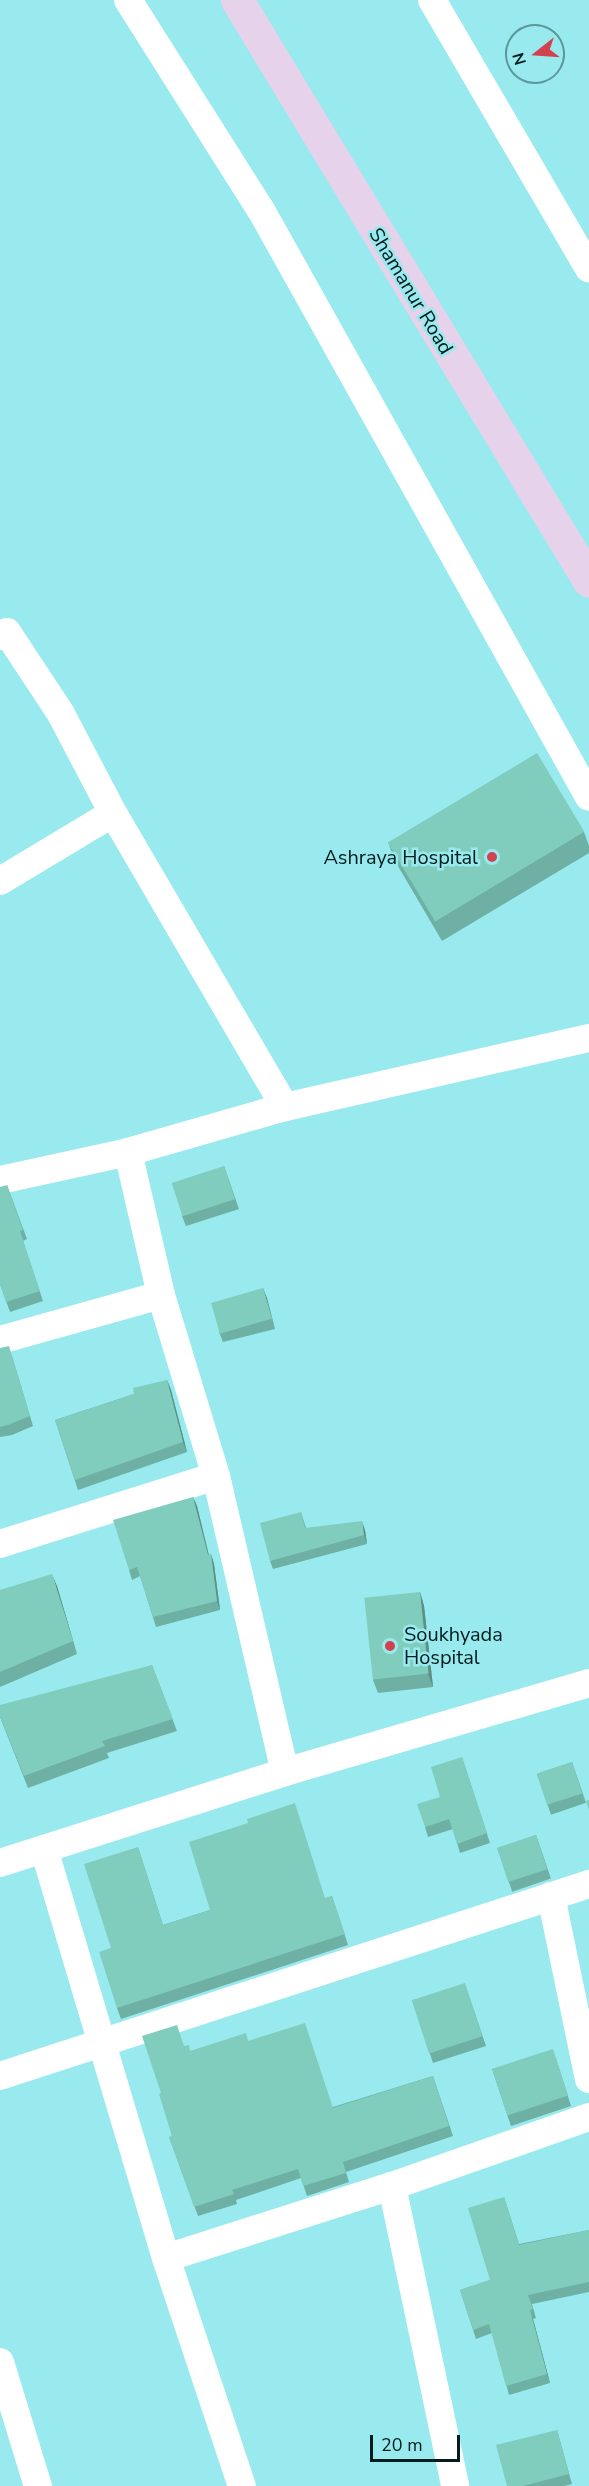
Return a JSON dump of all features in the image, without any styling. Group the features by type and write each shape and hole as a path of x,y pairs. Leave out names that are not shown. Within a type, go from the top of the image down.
{"main road":[{"name":"Shamanur Road","path":"237,0 589,581"}],"street":[{"path":"128,0 261,210 589,797"},
{"path":"432,0 589,269"},
{"path":"2,629 61,714 113,813 285,1107"},
{"path":"0,881 113,813"},
{"path":"0,1180 128,1152 285,1107 589,1038"},
{"path":"128,1152 160,1295 216,1476 285,1772"},
{"path":"0,1340 160,1295"},
{"path":"0,1544 216,1476"},
{"path":"0,1863 285,1772 589,1683"},
{"path":"44,1850 104,2042 166,2258 242,2486"},
{"path":"0,2076 589,1884"},
{"path":"551,1896 589,2079"},
{"path":"166,2258 392,2186 589,2117"},
{"path":"392,2186 455,2486"},
{"path":"0,2362 38,2486"}],"building":[{"name":"Ashraya Hospital","path":"537,753 584,832 435,921 388,843"},
{"path":"224,1166 235,1199 183,1216 172,1183"},
{"path":"7,1185 23,1230 20,1231 40,1291 6,1302 0,1284 0,1187"},
{"path":"263,1288 272,1319 220,1334 211,1303"},
{"path":"9,1346 30,1416 0,1427 0,1348"},
{"path":"167,1380 183,1442 75,1480 55,1420 134,1394 133,1388"},
{"path":"193,1497 208,1555 211,1554 217,1601 153,1617 137,1567 129,1570 113,1520"},
{"path":"301,1512 305,1528 362,1521 364,1535 270,1561 260,1523"},
{"path":"52,1574 73,1641 0,1672 0,1590"},
{"path":"420,1592 429,1674 373,1679 364,1598"},
{"path":"152,1665 173,1719 102,1741 105,1746 24,1776 0,1716 0,1705"},
{"path":"462,1757 487,1833 457,1844 449,1819 425,1827 417,1804 440,1797 431,1767"},
{"path":"572,1762 582,1793 547,1805 537,1773"},
{"path":"295,1803 325,1898 332,1896 345,1934 117,2008 99,1952 111,1948 84,1864 138,1847 163,1925 210,1910 189,1842 248,1823 247,1819"},
{"path":"536,1835 547,1869 508,1882 497,1848"},
{"path":"465,1983 482,2036 429,2054 412,2000"},
{"path":"305,2023 333,2108 433,2076 449,2126 343,2162 346,2173 303,2186 298,2169 232,2190 234,2194 194,2207 169,2137 172,2136 159,2094 161,2093 142,2036 177,2025 184,2046 189,2045 190,2051 246,2033 248,2041"},
{"path":"553,2049 568,2096 507,2115 492,2069"},
{"path":"504,2197 519,2245 589,2230 589,2282 528,2295 547,2374 506,2386 489,2324 473,2330 460,2290 490,2280 468,2208"},
{"path":"557,2430 569,2474 523,2486 507,2486 496,2445"}],"place":[{"name":"Ashraya Hospital","path":"492,857"},
{"name":"Soukhyada Hospital","path":"390,1646"}]}
